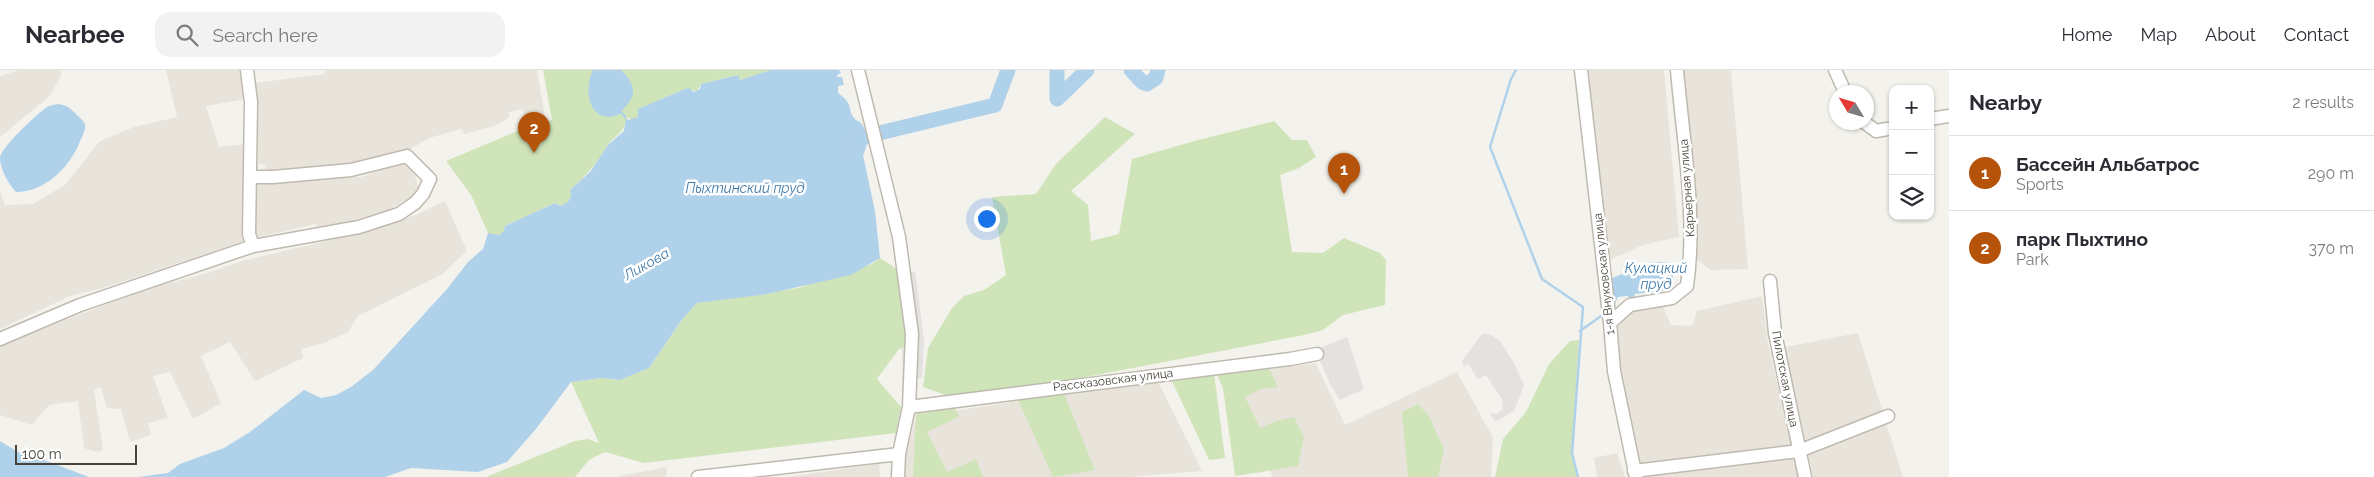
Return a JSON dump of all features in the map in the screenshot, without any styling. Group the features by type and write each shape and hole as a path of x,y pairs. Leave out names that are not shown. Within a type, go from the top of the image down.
{"street":[{"path":"247,70 251,102 250,234 253,246"},
{"path":"858,70 899,238 912,334 910,407 899,454 898,477"},
{"name":"1-я Внуковская улица","path":"1580,70 1614,371 1635,474"},
{"name":"Карьерная улица","path":"1610,323 1630,305 1672,298 1687,286 1691,258 1690,224 1677,70"},
{"path":"1835,70 1842,85"},
{"path":"1934,118 1949,116"},
{"path":"1874,130 1876,131 1889,129"},
{"path":"0,338 80,305 253,246 359,227 400,214 415,203 423,194 430,179 407,156 351,170 251,177"},
{"name":"Пилотская улица","path":"1770,281 1775,334 1805,477"},
{"name":"Рассказовская улица","path":"910,407 1317,354"},
{"path":"1635,474 1799,451 1888,416"},
{"path":"698,477 899,454"}],"shaded area":[{"path":"19,70 59,70 62,74 50,96 0,137 0,76"},
{"path":"166,70 242,70 246,99 206,106 219,147 248,144 247,240 103,288 70,296 0,329 0,191 5,205 33,204 65,185 100,141 134,127 177,117"},
{"path":"325,70 537,70 545,117 526,124 523,109 509,112 509,118 494,126 464,134 461,129 429,138 402,154 378,161 266,174 265,165 258,163 255,83 325,74"},
{"path":"1580,70 1664,70 1679,237 1643,245 1605,262"},
{"path":"1681,70 1731,70 1748,269 1711,270 1694,258"},
{"path":"407,161 413,170 420,192 388,210 342,223 317,227 316,224 258,237 253,234 254,182 361,177"},
{"path":"445,201 467,251 441,275 358,316 348,332 324,343 301,349 303,358 255,381 230,342 201,356 221,403 193,419 170,372 153,376 168,418 148,423 151,435 130,442 121,409 107,408 101,387 94,390 103,450 97,452 84,448 78,401 49,405 32,425 0,415 0,346 142,290 208,273 242,261 373,230 416,215"},
{"path":"915,271 924,340 922,378 911,379 911,384 903,386 902,348 912,345 904,274"},
{"path":"1762,296 1768,343 1792,448 1634,466 1613,326 1633,311 1662,304 1671,325 1692,326 1697,311"},
{"path":"1858,333 1903,477 1813,477 1785,347"},
{"path":"1482,334 1489,334 1500,341 1514,363 1524,385 1514,411 1495,422 1490,413 1496,414 1503,410 1502,399 1486,375 1478,379 1468,364 1464,366 1462,361"},
{"path":"1347,337 1364,389 1340,400 1331,386 1317,354 1323,347"},
{"path":"1316,363 1345,425 1457,372 1493,438 1491,477 1273,477 1222,376"},
{"path":"1157,379 1202,471 1130,477 904,477 903,466 916,417"},
{"path":"1617,453 1625,477 1597,477 1594,458"},
{"path":"1795,454 1799,477 1639,477 1638,473"},
{"path":"879,464 880,477 786,477"},
{"path":"667,467 666,477 619,477 620,476"}],"green space":[{"path":"543,70 779,70 739,80 737,75 701,84 697,91 685,89 639,109 639,117 633,120 626,117 622,130 608,145 591,169 570,190 571,196 568,202 560,206 555,203 505,226 504,231 499,235 488,233 471,195 446,161 527,127 552,120"},
{"path":"1105,117 1135,134 1071,191 1088,205 1091,241 1119,234 1132,159 1274,121 1292,140 1307,140 1316,157 1299,168 1280,175 1292,252 1323,253 1344,238 1380,253 1386,260 1385,305 1343,315 1323,330 1304,335 961,401 923,387 928,348 952,308 964,296 984,290 1006,275 992,197 1036,194 1056,164"},
{"path":"880,258 904,274 912,345 899,349 877,379 901,407 896,433 644,463 605,452 589,460 575,477 486,477 575,441 588,439 599,443 571,382 601,378 620,380 649,368 681,321 697,303 798,288 872,264"},
{"path":"1579,340 1572,453 1578,477 1495,477 1503,439 1526,412 1549,364 1570,341"},
{"path":"1266,362 1278,387 1261,389 1245,397 1260,428 1276,421 1294,417 1304,437 1298,466 1235,476 1223,388 1214,368"},
{"path":"1214,373 1225,458 1209,460 1171,379"},
{"path":"1064,393 1095,470 1053,477 1018,400"},
{"path":"1418,404 1429,416 1444,449 1438,477 1408,477 1402,412"},
{"path":"955,408 959,417 927,432 947,472 976,459 983,477 913,477 916,414"}],"water":[{"path":"593,70 621,70 631,82 633,87 632,98 618,115 608,117 600,115 591,104 589,87"},
{"name":"Пыхтинский пруд","path":"771,70 839,70 841,73 837,77 842,77 844,85 838,86 838,93 847,101 852,116 861,123 866,135 866,148 863,155 875,211 880,258 851,275 767,294 697,303 681,321 649,368 620,380 601,378 571,382 536,429 507,462 478,472 411,468 385,477 138,477 168,473 180,464 224,448 250,432 304,390 321,398 336,395 351,387 373,370 447,289 468,262 483,249 488,233 499,235 504,231 505,226 555,203 560,206 568,202 571,196 570,190 590,172 608,145 624,131 626,117 628,120 638,117 638,109 685,89 689,88 694,92 700,89 701,84 738,75 740,80"},
{"path":"58,104 69,108 85,124 77,149 56,176 37,188 16,192 3,172 0,162 2,153 12,139 36,116 47,107"},
{"name":"Кулацкий пруд","path":"1653,262 1668,262 1673,268 1673,281 1662,291 1635,294 1633,299 1627,296 1618,297 1613,307 1610,298 1612,278"},
{"path":"0,441 28,458 44,460 89,477 0,477"}],"waterway":[{"name":"Ликова","path":"849,146 867,136 995,105 1008,70"},
{"name":"Ликова","path":"1057,70 1057,99 1087,70"},
{"name":"Ликова","path":"1131,70 1142,82 1147,84 1156,78 1158,70"},
{"path":"1516,70 1511,79 1490,147 1542,279 1583,307 1572,453 1578,477"},
{"path":"621,112 625,117"},
{"path":"1580,331 1604,314"}],"place":[{"name":"парк Пыхтино","path":"534,153"},
{"name":"Бассейн Альбатрос","path":"1344,194"}]}
